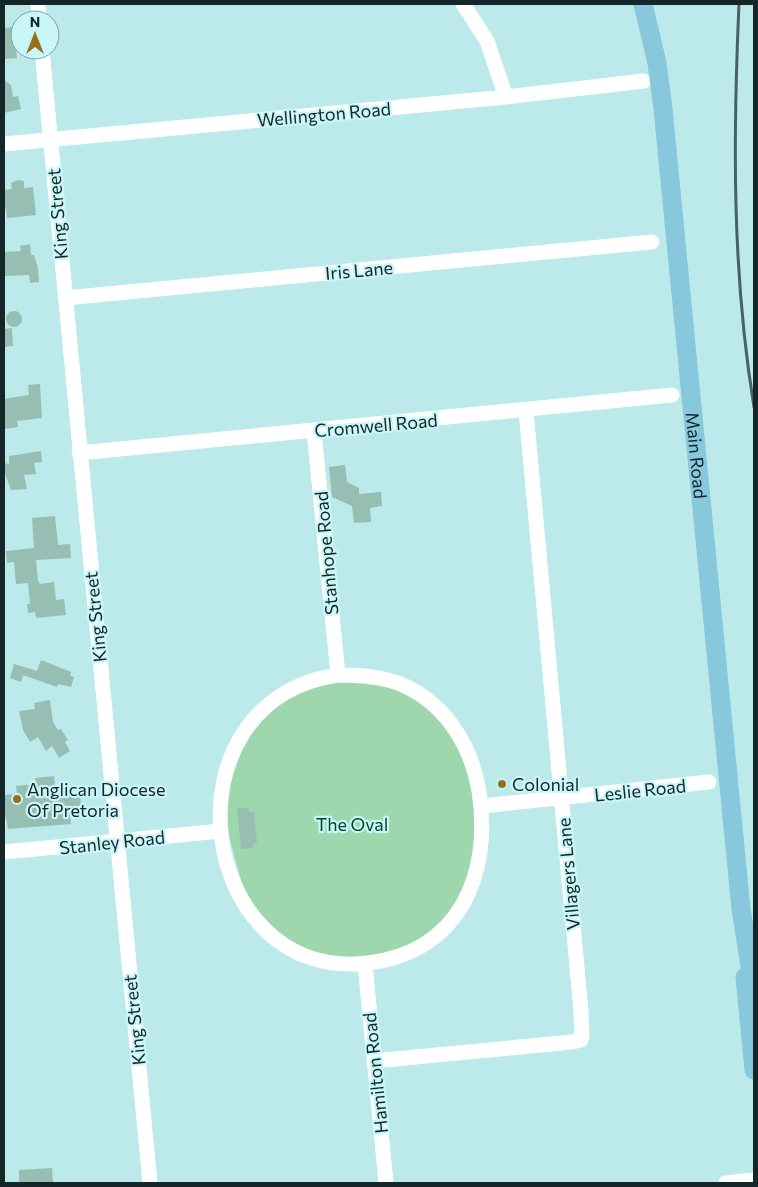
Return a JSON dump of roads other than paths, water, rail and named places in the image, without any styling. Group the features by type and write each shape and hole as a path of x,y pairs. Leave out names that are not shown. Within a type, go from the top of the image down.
{"main road":[{"name":"Main Road","path":"643,4 657,63 664,118 741,909 754,991"},
{"name":"Main Road","path":"741,909 740,934 754,1070"}],"street":[{"path":"462,4 487,42 506,96"},
{"name":"King Street","path":"43,60 150,1183"},
{"name":"Wellington Road","path":"4,144 644,81"},
{"name":"Iris Lane","path":"65,298 652,242"},
{"name":"Cromwell Road","path":"79,453 672,396"},
{"name":"Villagers Lane","path":"374,1061 580,1040 581,1011 526,411"},
{"name":"Stanhope Road","path":"314,431 338,675"},
{"path":"360,674 383,678 404,686 434,705 454,727 466,745 475,770 482,806 483,839 479,866 466,898 453,919 435,938 407,953 365,964 335,964 308,957 281,943 257,923 233,883 221,831 221,800 225,771 235,743 248,723 286,691 315,679 338,675 360,674"},
{"name":"Leslie Road","path":"482,806 708,782"},
{"name":"Stanley Road","path":"4,852 221,831"},
{"name":"Hamilton Road","path":"365,964 386,1183"},
{"path":"726,1183 754,1180"}],"railway":[{"path":"739,4 735,156 736,206 742,306 754,407"}],"place":[{"name":"Colonial","path":"502,784"},
{"name":"Anglican Diocese Of Pretoria","path":"17,799"}],"park label":[{"name":"The Oval","path":"352,824"}]}
